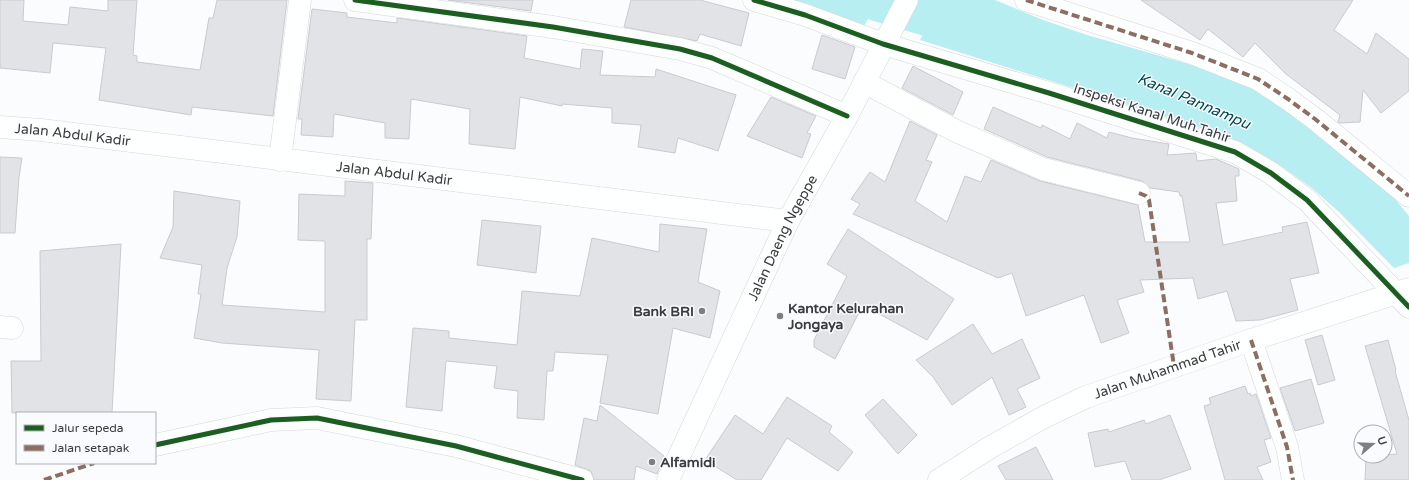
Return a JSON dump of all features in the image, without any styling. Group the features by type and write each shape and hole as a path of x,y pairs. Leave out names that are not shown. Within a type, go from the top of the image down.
{"street":[{"path":"280,160 300,0"},
{"path":"355,0 553,27 680,49 719,61 847,116"},
{"name":"Inspeksi Kanal Muh.Tahir","path":"754,0 885,40 1235,152 1271,173 1307,200 1404,296"},
{"name":"Jalan Daeng Ngeppe","path":"668,480 788,221 847,116 907,0"},
{"path":"1026,0 1192,54 1258,79 1315,119 1409,196"},
{"path":"864,82 956,131 1043,169 1139,193"},
{"name":"Jalan Abdul Kadir","path":"0,127 42,130 788,221"},
{"name":"Jalan Muhammad Tahir","path":"939,480 989,448 1044,417 1086,397 1251,340 1404,296"},
{"path":"1251,340 1287,447 1293,480"},
{"path":"156,445 271,420 317,418 456,446 582,480"}],"water":[{"path":"783,0 879,0 862,29"},
{"path":"941,0 995,0 1043,20 1087,35 1192,65 1260,92 1290,110 1385,187 1409,216 1409,263 1394,268 1339,212 1313,189 1281,166 1223,135 920,40"}],"building":[{"path":"0,0 24,0 23,21 68,25 70,7 108,11 108,0 137,0 133,55 137,56 137,62 200,70 209,18 213,18 217,0 287,0 273,116 192,107 191,115 99,100 106,48 53,43 50,73 0,68"},
{"path":"448,0 533,0 531,11"},
{"path":"631,0 700,0 749,13 741,46 700,34 697,41 624,27"},
{"path":"1141,0 1353,0 1334,30 1367,54 1376,33 1409,59 1409,91 1381,113 1363,90 1360,122 1340,123 1338,122 1340,115 1286,74 1255,43 1243,57 1208,29 1200,40"},
{"path":"312,9 347,13 347,17 397,23 397,18 527,36 524,58 580,69 582,49 603,51 600,75 655,77 656,69 736,95 718,151 678,138 675,153 638,147 641,125 612,123 612,108 562,104 562,106 520,97 515,149 469,144 470,109 411,99 409,139 385,138 385,123 334,114 333,137 301,135 302,119 298,119"},
{"path":"822,35 855,47 845,79 812,69"},
{"path":"913,66 963,92 953,115 902,88"},
{"path":"771,97 816,116 807,133 811,134 802,158 747,136"},
{"path":"993,107 1041,128 1042,125 1070,139 1077,123 1107,138 1109,132 1132,138 1169,144 1167,155 1196,153 1197,161 1216,159 1239,169 1239,176 1235,176 1237,201 1216,203 1223,245 1283,232 1282,227 1307,222 1319,273 1290,279 1298,310 1260,320 1236,321 1227,291 1198,299 1193,278 1140,280 1144,292 1117,300 1129,333 1101,343 1084,295 1026,316 1012,273 998,278 853,214 860,204 851,199 870,172 885,182 910,121 937,135 926,160 932,162 915,201 947,222 965,176 981,182 991,160 1040,181 1138,205 1145,242 1190,242 1182,196 1180,196 1179,192 1150,188 1142,181 1047,157 984,129"},
{"path":"0,157 22,158 19,177 15,233 0,233"},
{"path":"345,181 373,183 371,239 367,239 367,320 355,320 351,401 316,399 319,350 222,343 194,338 201,294 198,294 202,265 160,258 173,227 174,191 240,201 237,237 227,268 222,305 325,312 325,241 298,240 299,194 345,196"},
{"path":"482,220 541,226 536,273 477,265"},
{"path":"660,224 707,229 698,282 720,291 710,338 673,328 658,414 600,403 608,355 555,352 553,371 547,371 544,420 517,418 518,391 494,388 497,366 446,361 442,411 406,407 413,328 449,331 449,338 517,345 522,291 580,296 592,238 659,252"},
{"path":"848,229 954,299 927,340 863,305 835,359 814,347 814,340 847,276 827,264"},
{"path":"121,244 112,412 12,413 11,361 41,361 40,251"},
{"path":"973,324 992,354 1022,339 1040,378 1017,389 1026,407 1009,415 992,377 952,405 933,377 916,360"},
{"path":"1322,335 1335,380 1318,385 1305,340"},
{"path":"1388,340 1409,420 1409,480 1365,480 1366,464 1393,464 1393,454 1397,454 1393,440 1393,424 1388,424 1365,346"},
{"path":"1311,379 1324,423 1295,431 1280,388"},
{"path":"1245,386 1248,394 1250,393 1251,396 1256,394 1271,438 1264,440 1271,462 1257,467 1263,480 1225,480 1204,406 1211,404 1209,398"},
{"path":"787,397 832,426 829,432 853,452 838,471 787,438 761,480 737,480 705,460 735,415 763,434"},
{"path":"883,399 917,435 898,454 865,415"},
{"path":"600,405 664,456 657,474 636,466 634,480 594,480 591,471 575,465 584,418 597,421"},
{"path":"1170,415 1191,469 1159,480 1132,480 1125,461 1095,467 1088,433 1108,429 1109,432 1144,420 1146,424"},
{"path":"1036,447 1053,480 1006,480 998,466"}],"waterway":[{"name":"Kanal Pannampu","path":"878,0 989,33"}],"marked path":[{"path":"1026,0 1192,53 1258,79 1315,119 1409,196"},
{"path":"1139,193 1146,196 1149,200 1174,366"},
{"path":"1251,340 1287,447 1293,480"},
{"path":"44,480 91,464"}],"cycle path":[{"path":"355,0 553,27 680,49 712,58 847,116"},
{"path":"754,0 805,15 883,44 1049,93 1235,152 1271,173 1307,200 1409,307"},
{"path":"156,445 271,420 317,418 456,446 582,480"}],"place":[{"name":"Bank BRI","path":"702,311"},
{"name":"Kantor Kelurahan Jongaya","path":"780,316"},
{"name":"Alfamidi","path":"652,462"}]}
